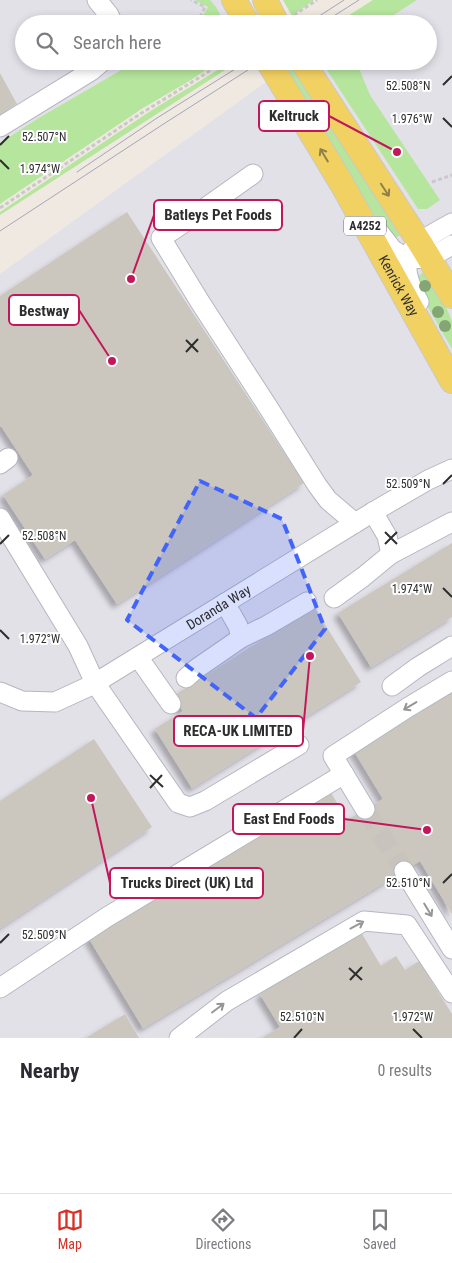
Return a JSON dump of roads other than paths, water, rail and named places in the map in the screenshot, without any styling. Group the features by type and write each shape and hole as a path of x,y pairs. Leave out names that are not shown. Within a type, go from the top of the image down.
{"main road":[{"path":"234,0 243,15"},
{"path":"265,0 276,15"},
{"name":"Kenrick Way","path":"273,70 342,184 450,378"},
{"name":"A4252","path":"307,70 419,253 452,296"}],"street":[{"path":"97,0 109,15"},
{"path":"0,127 92,70"},
{"path":"253,174 160,238 317,485 328,500 355,523"},
{"path":"342,184 393,250 419,253 452,245"},
{"path":"450,378 440,340 410,286 407,266 452,222"},
{"name":"Doranda Way","path":"428,480 452,456"},
{"name":"Doranda Way","path":"0,692 22,701 55,702 95,683 373,512 428,480 452,470"},
{"path":"373,512 387,536 391,554"},
{"path":"0,518 78,646 95,683 178,803 190,807 205,802 298,745"},
{"path":"334,598 391,554 452,522"},
{"path":"186,678 241,638 307,602"},
{"path":"225,603 238,626 241,638"},
{"path":"392,686 452,646"},
{"path":"138,657 171,704"},
{"path":"366,809 333,756 406,708 452,682"},
{"path":"0,988 107,917 344,774"},
{"path":"404,871 452,949"},
{"path":"179,1038 227,1001 364,921 407,925 452,993"}],"tunnel":[{"path":"365,809 404,871"}],"tram line":[{"path":"321,15 344,0"},
{"path":"335,15 359,0"},
{"path":"77,172 157,118 234,70"},
{"path":"0,231 248,70"}],"place":[{"name":"Keltruck","path":"397,152"},
{"name":"Batleys Pet Foods","path":"131,279"},
{"name":"Bestway","path":"112,361"},
{"name":"RECA-UK LIMITED","path":"310,656"},
{"name":"Trucks Direct (UK) Ltd","path":"91,798"},
{"name":"East End Foods","path":"427,830"}]}
